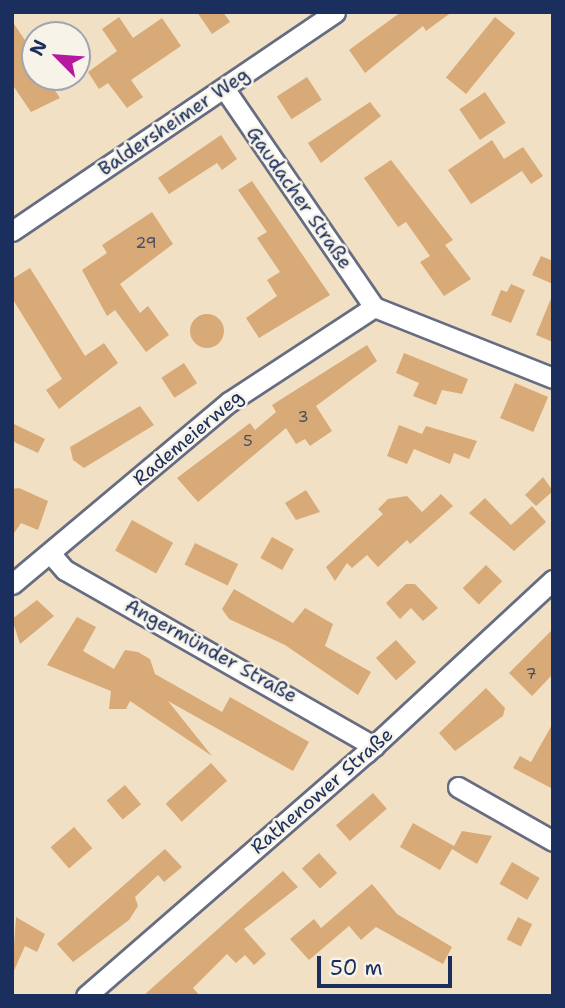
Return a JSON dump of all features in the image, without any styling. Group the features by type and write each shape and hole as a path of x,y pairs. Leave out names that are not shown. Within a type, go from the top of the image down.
{"street":[{"name":"Baldersheimer Weg","path":"12,232 335,12"},
{"name":"Gaudacher Straße","path":"223,88 374,307"},
{"path":"374,307 553,378"},
{"name":"Rademeierweg","path":"12,584 229,402 374,307"},
{"name":"Angermünder Straße","path":"50,553 65,570 363,734 374,746"},
{"name":"Rathenower Straße","path":"86,996 374,746 553,580"},
{"path":"457,787 553,841"}],"building":[{"path":"197,12 223,12 230,22 212,34"},
{"path":"401,12 452,12 426,31 423,26 365,73 349,50"},
{"path":"119,17 133,38 162,18 181,46 131,80 143,97 127,108 108,83 99,89 91,77 91,70 117,51 102,29"},
{"path":"495,17 515,33 466,94 446,78"},
{"path":"12,21 21,34 21,91 55,91 60,98 31,112 12,84"},
{"path":"307,77 322,100 292,119 277,97"},
{"path":"485,92 506,123 480,140 459,109"},
{"path":"370,102 381,116 321,163 308,143"},
{"path":"221,135 237,159 222,170 217,163 169,194 158,178"},
{"path":"492,140 504,159 523,147 543,176 531,184 522,171 471,204 448,170"},
{"path":"391,160 453,240 445,245 471,279 444,296 420,262 430,256 406,222 398,227 364,178"},
{"path":"252,181 330,295 259,338 246,318 277,296 267,280 280,272 257,238 267,232 238,190"},
{"path":"152,212 173,244 120,284 140,313 148,306 169,335 146,352 115,310 107,316 82,270 107,253 102,245"},
{"path":"541,256 553,261 553,284 532,275"},
{"path":"30,268 85,356 104,343 118,363 59,409 46,390 62,379 12,298 12,279"},
{"path":"511,284 525,290 511,323 491,315 501,290 507,292"},
{"path":"553,296 553,342 536,335"},
{"path":"207,314 219,319 224,331 219,343 207,348 195,343 190,331 195,319"},
{"path":"367,345 377,361 316,406 332,431 310,446 305,439 296,444 286,428 198,502 177,478 250,423 255,430 276,412 272,405"},
{"path":"404,353 468,379 462,394 442,390 436,405 413,396 419,383 396,373"},
{"path":"184,363 197,383 174,398 161,378"},
{"path":"515,383 548,397 533,432 500,418"},
{"path":"140,406 154,425 84,468 73,460 70,447"},
{"path":"12,423 45,439 38,453 12,441"},
{"path":"399,425 422,434 426,426 477,441 469,459 454,453 450,464 414,449 407,464 387,456"},
{"path":"543,477 553,491 536,506 525,495"},
{"path":"19,488 48,501 38,530 21,523 12,536 12,489"},
{"path":"306,490 320,512 296,520 285,503"},
{"path":"441,494 453,506 410,544 407,540 378,567 367,555 352,568 347,563 335,581 326,567 383,514 378,509 388,499 407,496 422,512"},
{"path":"485,498 511,525 532,506 546,522 514,551 469,513"},
{"path":"132,520 173,543 156,573 115,551"},
{"path":"272,537 294,549 282,570 260,558"},
{"path":"195,543 238,564 228,586 184,565"},
{"path":"486,565 502,581 479,605 463,588"},
{"path":"406,584 415,584 438,608 423,621 411,608 400,619 386,603"},
{"path":"234,589 293,623 305,608 333,624 325,646 371,672 358,695 285,645 229,619 222,609"},
{"path":"37,600 54,616 20,644 12,619"},
{"path":"77,617 96,627 83,651 114,669 125,650 138,652 150,659 155,674 222,712 230,697 309,742 293,771 168,701 212,756 130,701 126,709 109,709 111,691 47,665"},
{"path":"553,629 553,674 532,696 509,673"},
{"path":"396,640 416,662 396,680 376,658"},
{"path":"486,688 505,708 503,716 455,751 439,733"},
{"path":"553,723 553,789 513,768 520,756 531,762"},
{"path":"211,763 227,781 182,822 166,804"},
{"path":"125,785 141,804 123,820 107,800"},
{"path":"373,793 387,809 350,841 336,825"},
{"path":"413,823 454,846 462,831 492,836 477,864 452,849 440,870 400,847"},
{"path":"74,827 92,848 69,868 51,847"},
{"path":"165,849 182,867 164,882 158,875 135,897 138,906 129,920 73,962 57,944"},
{"path":"319,853 337,873 320,888 302,868"},
{"path":"512,862 540,878 527,900 500,884"},
{"path":"283,871 298,887 244,929 266,954 254,965 245,955 236,963 227,954 193,988 200,996 143,996"},
{"path":"372,884 397,914 452,947 443,964 376,927 361,940 349,926 309,960 290,939 314,919 321,928"},
{"path":"16,917 45,934 37,952 25,946 12,975"},
{"path":"518,917 532,924 521,947 507,939"}]}
